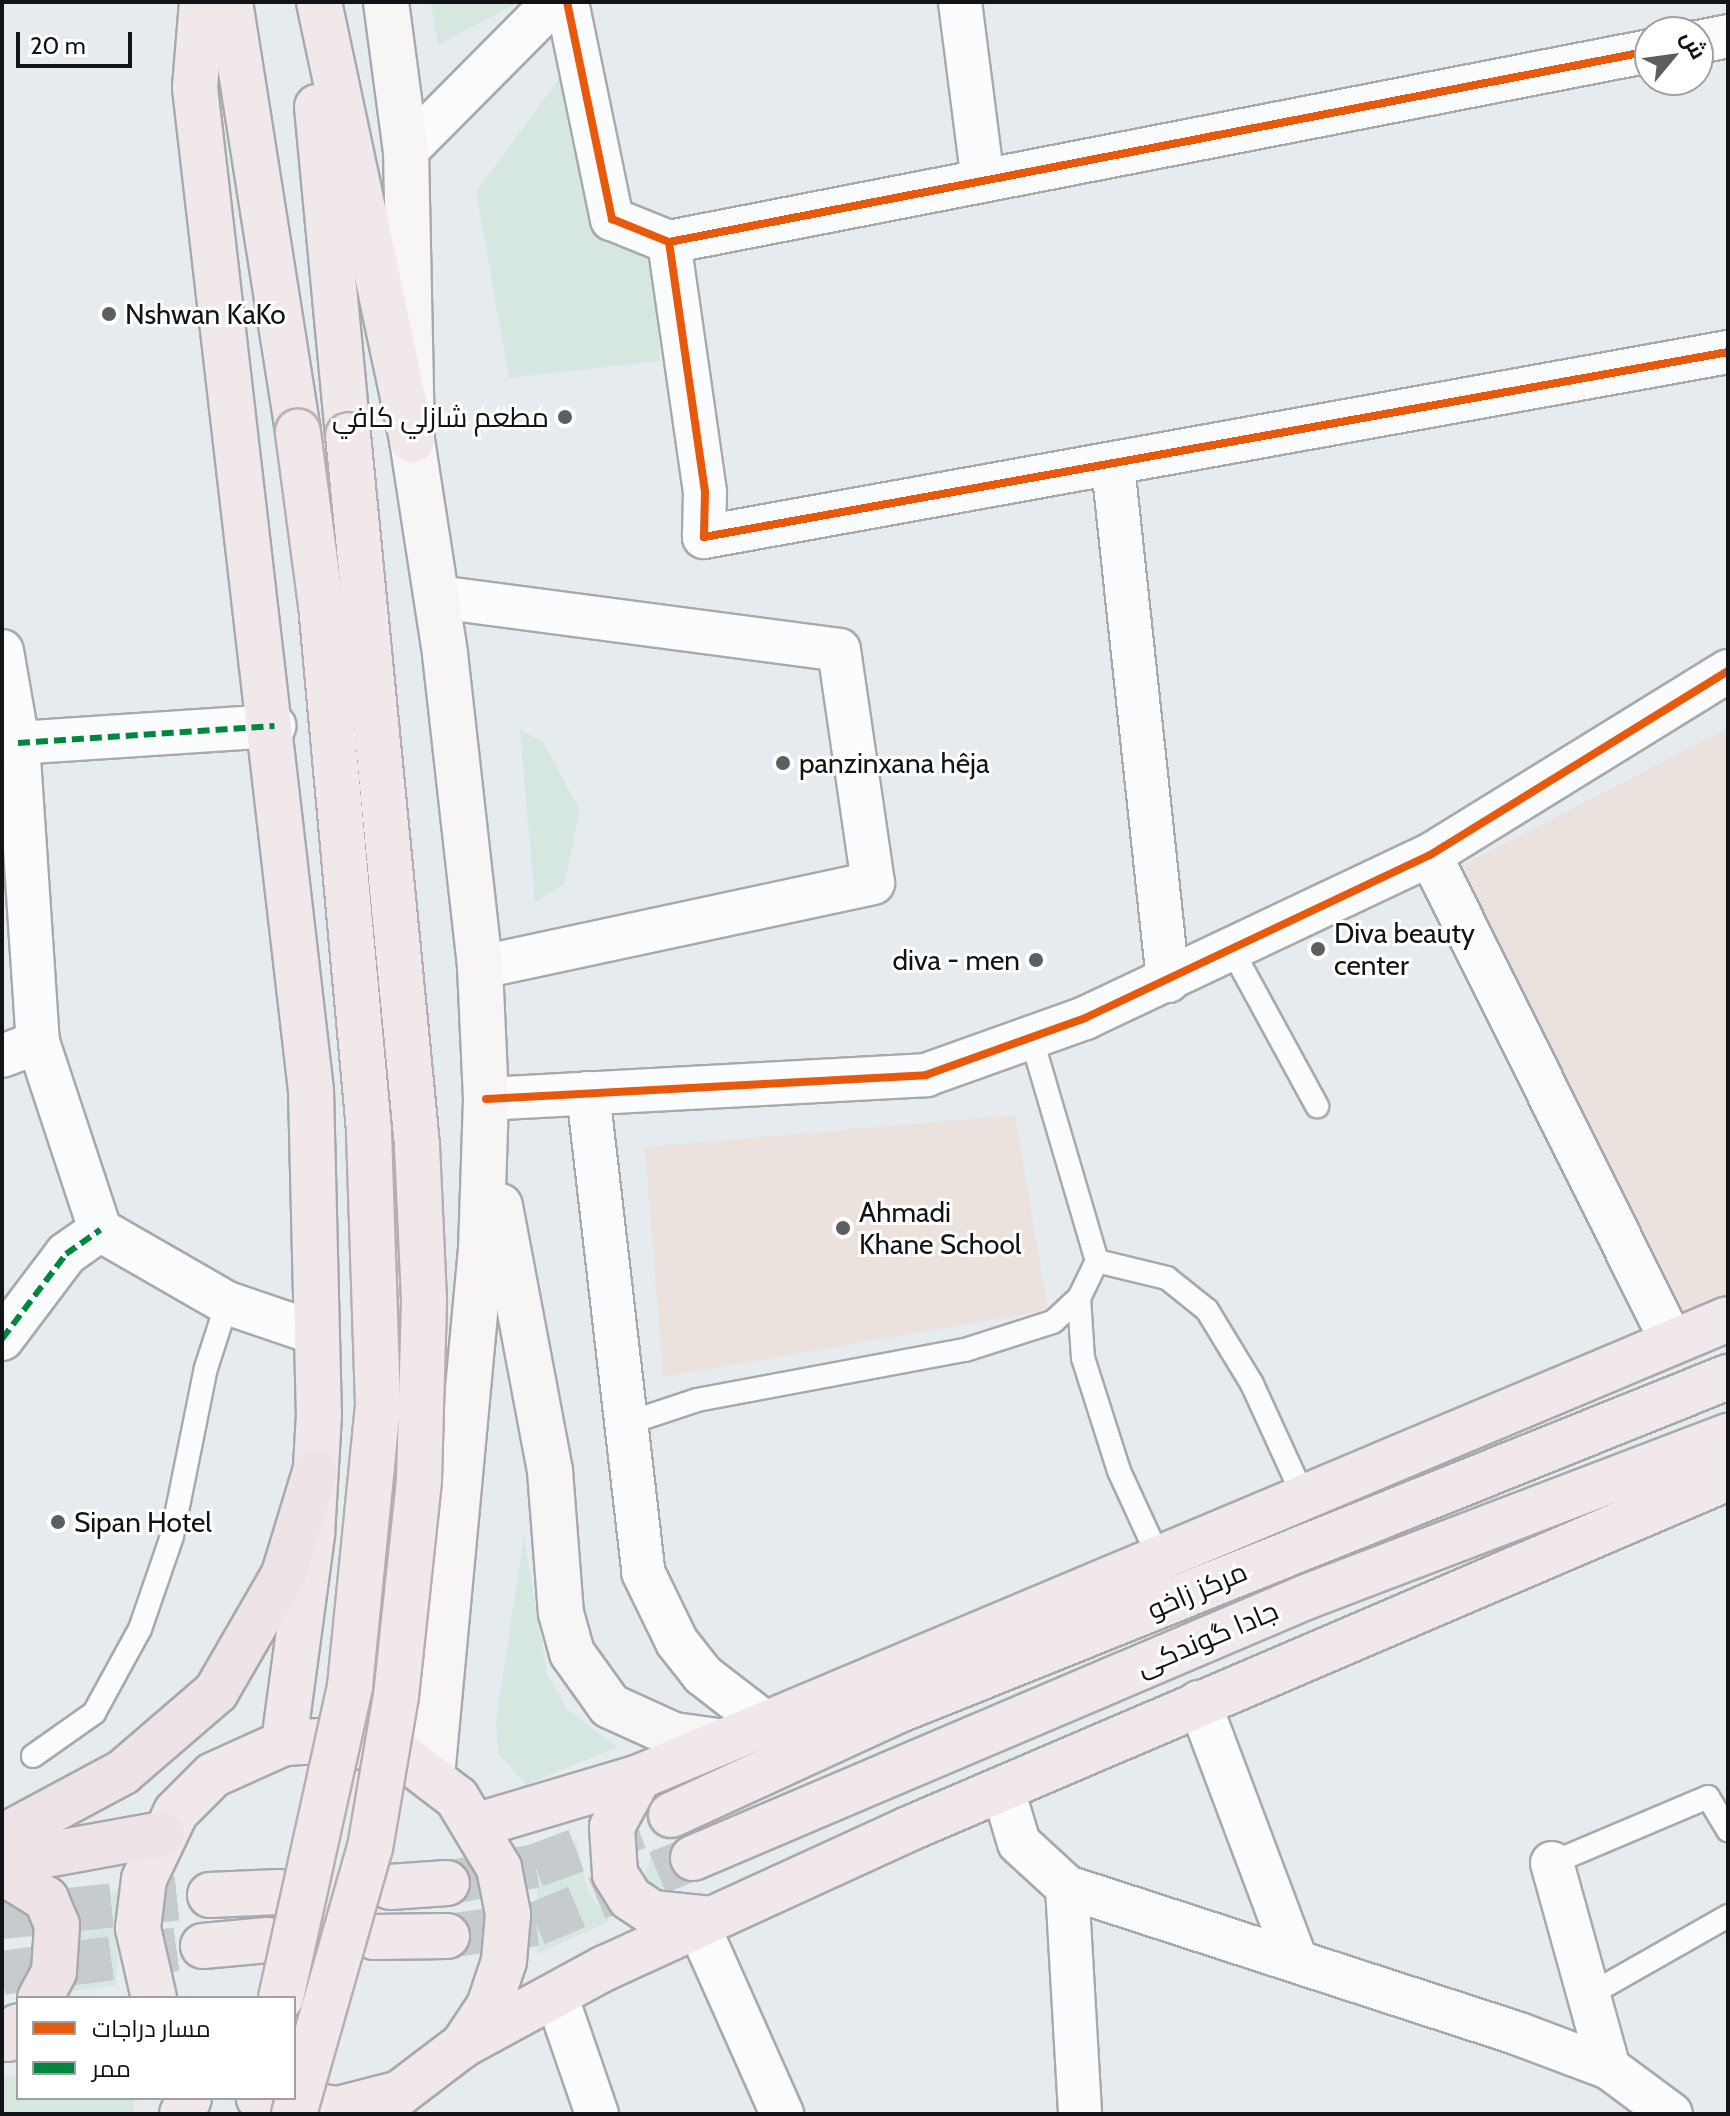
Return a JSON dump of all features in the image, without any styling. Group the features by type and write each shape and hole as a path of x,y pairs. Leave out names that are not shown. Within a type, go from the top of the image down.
{"highway":[{"path":"202,2 195,88 274,726 311,1091 318,1334 315,1472 284,1743"},
{"path":"230,2 298,432 321,605 369,1130 378,1389 350,1686 281,1996"},
{"path":"294,2114 370,1848 396,1696 419,1480 424,1300 417,1145 307,2"},
{"path":"319,2 412,440"},
{"path":"478,1825 639,1777 1305,1500 1728,1319"},
{"name":"مركز زاخو","path":"671,1815 897,1711 1728,1377"},
{"name":"جادا گوندکی","path":"693,1858 1306,1597 1728,1436"},
{"path":"2,1837 123,1772 216,1692 284,1574 315,1472"},
{"path":"463,2045 704,1922 1199,1702 1728,1478"},
{"path":"153,1996 140,1952 139,1903 162,1834 213,1775 284,1743 359,1743 432,1776 478,1825 499,1868 508,1914 494,1991 463,2045 435,2073 362,2110 313,2110 268,2100"},
{"path":"639,1777 612,1827 615,1874 630,1898 652,1913 704,1922"},
{"path":"2,1863 162,1834"},
{"path":"2,1872 46,1899 57,1925 54,1972 41,1996"},
{"path":"390,1887 447,1883"},
{"path":"210,1895 279,1892"},
{"path":"374,1937 447,1936"},
{"path":"203,1946 268,1940"}],"main road":[{"path":"386,2 406,151 412,440 438,597 480,967 483,1102 481,1249 432,1776"},
{"path":"483,1102 550,1471 561,1613 572,1653 610,1706 674,1735 723,1742"}],"street":[{"path":"406,151 554,2"},
{"path":"567,2 612,219 669,242 1634,54"},
{"path":"960,2 983,181"},
{"path":"669,242 705,492 704,537 1113,466 1728,352"},
{"path":"1113,466 1168,981"},
{"path":"438,597 839,650 873,883 480,967"},
{"path":"2,651 10,744 20,1049 100,1230 227,1303 318,1334"},
{"path":"483,1102 588,1093 926,1075 1168,981 1430,855 1728,671"},
{"path":"10,744 274,726"},
{"path":"1430,855 1672,1342"},
{"path":"588,1093 643,1572 677,1642 703,1675 765,1723"},
{"path":"2,1339 66,1254 100,1230"},
{"path":"1199,1702 1295,1958"},
{"path":"1003,1790 1019,1843 1067,1887 1295,1958 1609,2068 1671,2114"},
{"path":"1552,1863 1609,2068"},
{"path":"1067,1887 1080,2114"},
{"path":"704,1922 782,2114"},
{"path":"556,1995 597,2114"}],"lane":[{"path":"1232,950 1317,1106"},
{"path":"628,1423 697,1400 965,1350 1053,1322 1079,1298 1097,1261 1030,1033"},
{"path":"1097,1261 1167,1278 1207,1310 1252,1384 1305,1500"},
{"path":"1079,1298 1083,1358 1119,1471 1160,1560"},
{"path":"33,1756 94,1713 140,1629 172,1536 206,1368 227,1303"},
{"path":"1552,1863 1708,1797 1728,1830"},
{"path":"1589,1995 1728,1916"}],"shaded area":[{"path":"431,2 519,2 438,45"},
{"path":"566,69 602,237 652,251 660,361 509,378 476,192"},
{"path":"1728,728 1728,1300 1678,1319 1463,865"},
{"path":"520,729 544,743 580,811 564,884 535,902"},
{"name":"Ahmadi Khane School","path":"1015,1115 1048,1310 663,1377 645,1147"},
{"path":"524,1535 547,1674 566,1708 617,1747 526,1785 498,1753 496,1722"},
{"path":"576,1840 588,1892 610,1921 537,1954 537,1854"},
{"path":"654,1845 686,1914 643,1883"},
{"path":"120,1890 116,1985 70,1992 74,1963 61,1902"},
{"path":"16,2075 16,2100 135,2100 134,2114 2,2114 2,2077"}],"tunnel":[{"path":"447,1883 535,1866 671,1815"},
{"path":"447,1936 536,1924 693,1858"},
{"path":"2,1917 210,1895"},
{"path":"2,1973 203,1946"}],"marked path":[{"path":"18,743 274,726"},
{"path":"2,1339 66,1254 100,1230"}],"cycle path":[{"path":"567,2 612,219 669,242 705,492 704,537 1728,352"},
{"path":"669,242 1634,54"},
{"path":"486,1099 926,1075 1085,1018 1430,855 1728,671"}],"place":[{"name":"Nshwan KaKo","path":"109,314"},
{"name":"مطعم شازلي كافي","path":"565,417"},
{"name":"panzinxana hêja","path":"783,763"},
{"name":"Diva beauty center","path":"1318,949"},
{"name":"diva - men","path":"1036,960"},
{"name":"Ahmadi Khane School","path":"843,1228"},
{"name":"Sipan Hotel","path":"58,1522"}]}
